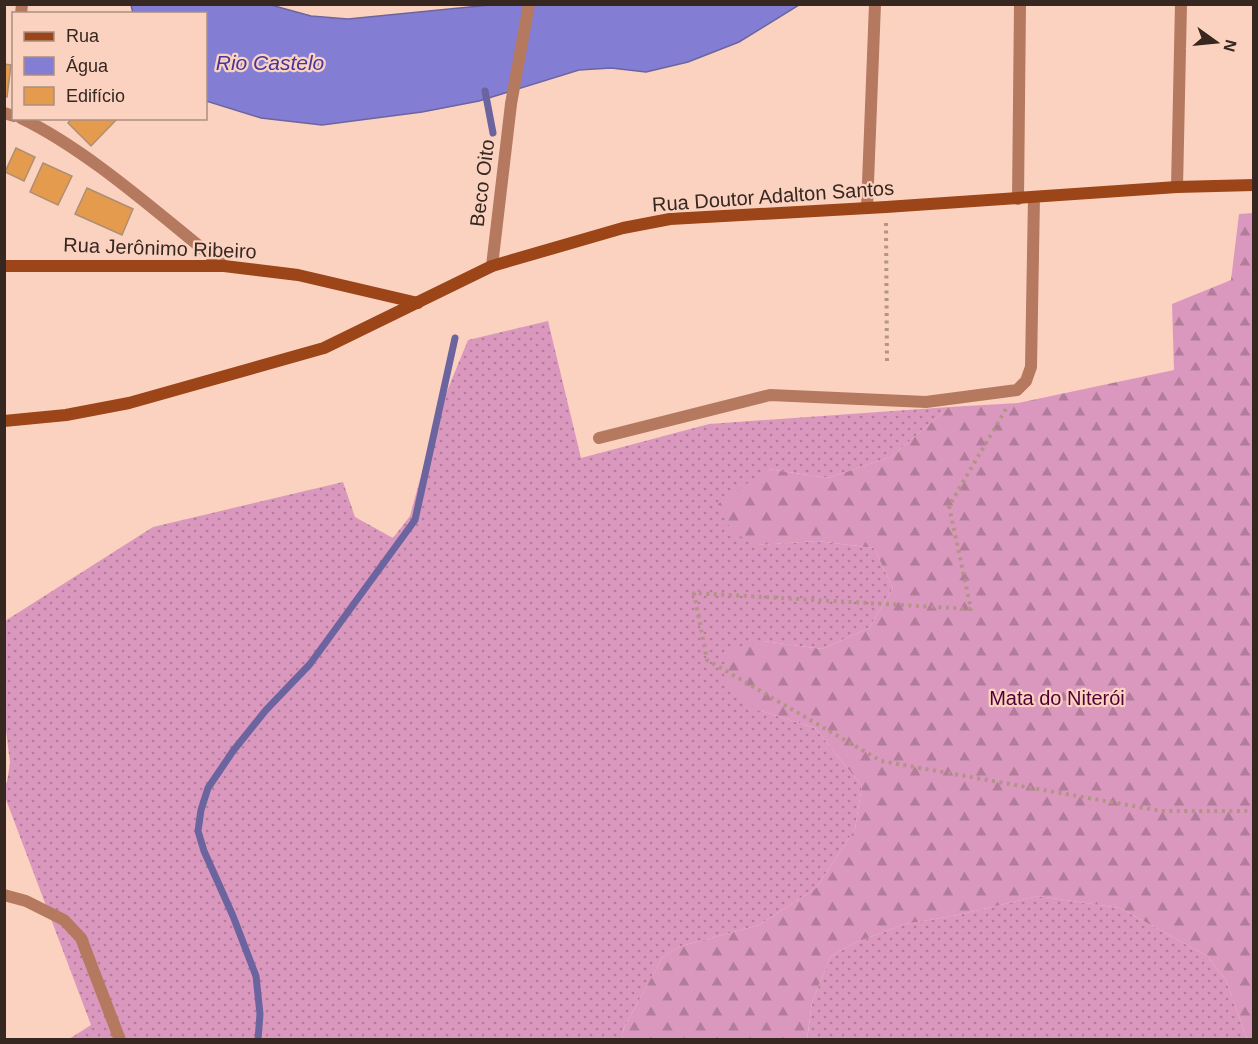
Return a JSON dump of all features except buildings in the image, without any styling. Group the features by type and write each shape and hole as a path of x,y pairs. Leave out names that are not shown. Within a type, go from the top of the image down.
{"main road":[{"name":"Rua Doutor Adalton Santos","path":"4,421 66,415 129,404 324,348 492,266 553,247 670,219 1018,199 1177,187 1254,185"},
{"name":"Rua Jerônimo Ribeiro","path":"4,266 224,266 298,274 418,303"}],"street":[{"name":"Beco Oito","path":"492,266 511,104 529,4"},
{"path":"867,208 875,4"},
{"path":"1018,199 1020,4"},
{"path":"1177,187 1181,4"},
{"path":"25,120 71,147 224,266"},
{"path":"598,438 770,395 926,402 1017,390 1026,381 1031,367 1034,197"},
{"path":"4,895 26,901 64,920 81,938 120,1040"}],"path":[{"path":"886,207 887,364"},
{"path":"1017,390 949,506 971,609 694,593 706,660 881,761 1161,811 1254,811"}],"green space":[{"name":"Mata do Niterói","path":"1253,213 1253,1039 1247,1039 1226,980 1207,956 1120,908 1038,896 958,915 905,924 857,942 831,956 812,1002 807,1039 622,1039 624,1028 662,958 678,947 759,925 816,888 855,829 862,786 815,728 758,710 725,685 725,653 763,641 822,649 869,628 893,588 874,548 817,541 758,545 732,532 718,504 768,469 828,478 891,457 949,407 1018,403 1174,370 1172,304 1231,280 1239,214"},
{"path":"548,321 581,458 709,424 949,407 891,457 828,478 768,469 758,545 817,541 874,548 893,588 869,628 822,649 763,641 758,710 815,728 862,786 855,829 816,888 759,925 678,947 662,958 624,1028 622,1039 69,1039 91,1025 5,797 5,784 10,763 4,714 5,621 153,527 343,482 355,517 393,538 410,516 438,413 468,340"},
{"path":"1038,896 1120,908 1207,956 1226,980 1247,1039 807,1040 812,1002 831,956 857,942 905,924 958,915"}],"water":[{"name":"Rio Castelo","path":"500,4 799,5 739,42 688,62 646,72 611,68 579,70 479,101 422,112 322,125 261,118 207,101 207,12 133,12 131,5 271,5 311,16 348,19"}],"waterway":[{"path":"485,91 493,133"},
{"path":"258,1040 260,1014 256,976 233,916 204,851 198,831 201,810 208,788 233,751 266,710 310,664 415,520 455,338"}]}
